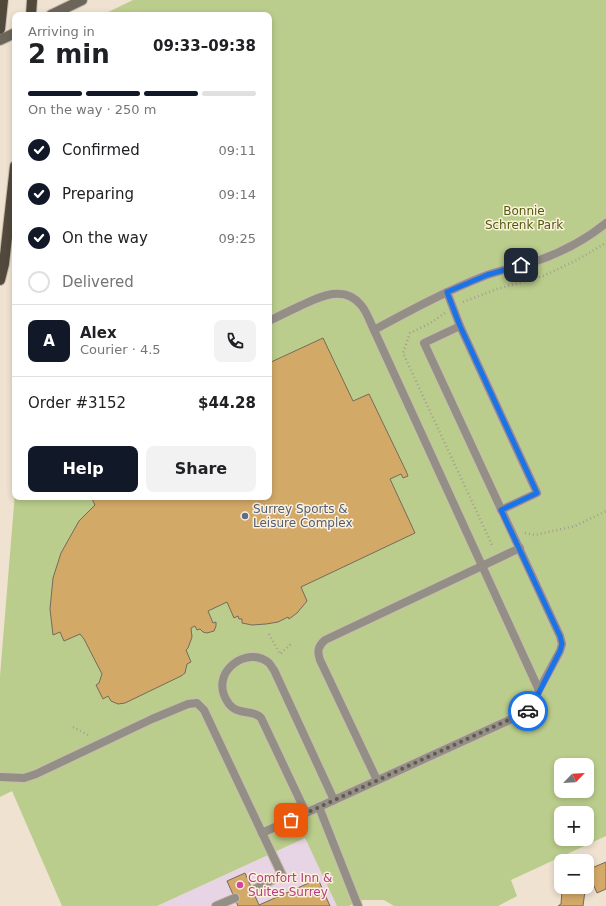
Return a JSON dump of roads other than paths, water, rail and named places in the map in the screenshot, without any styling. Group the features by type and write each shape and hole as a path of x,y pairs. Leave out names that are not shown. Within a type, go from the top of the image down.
{"main road":[{"path":"0,29 3,0"},
{"path":"31,12 32,0"},
{"path":"0,280 4,264 12,193"}],"street":[{"path":"57,12 82,0"},
{"path":"0,40 12,34"}],"lane":[{"path":"374,330 447,292 487,275 549,256 582,241 606,223"},
{"path":"447,292 460,326 537,493 501,510"},
{"path":"272,320 322,296 338,293 346,294 358,301 374,330 539,690"},
{"path":"262,833 527,712 531,708 560,651 562,644 560,636 424,343 460,326"},
{"path":"377,780 320,660 318,648 325,640 520,548"},
{"path":"306,813 264,722 258,715 238,711 230,705 224,695 222,686 223,676 229,667 238,661 246,658 261,658 268,662 274,670 334,800"},
{"path":"0,777 24,778 36,774 152,719 188,704 197,703 204,710 282,876 252,890"},
{"path":"319,807 358,906"},
{"path":"216,906 234,898"}],"place":[{"name":"Surrey Sports & Leisure Complex","path":"245,516"},
{"name":"Comfort Inn & Suites Surrey","path":"240,885"}],"park label":[{"name":"Bonnie Schrenk Park","path":"524,218"}]}
